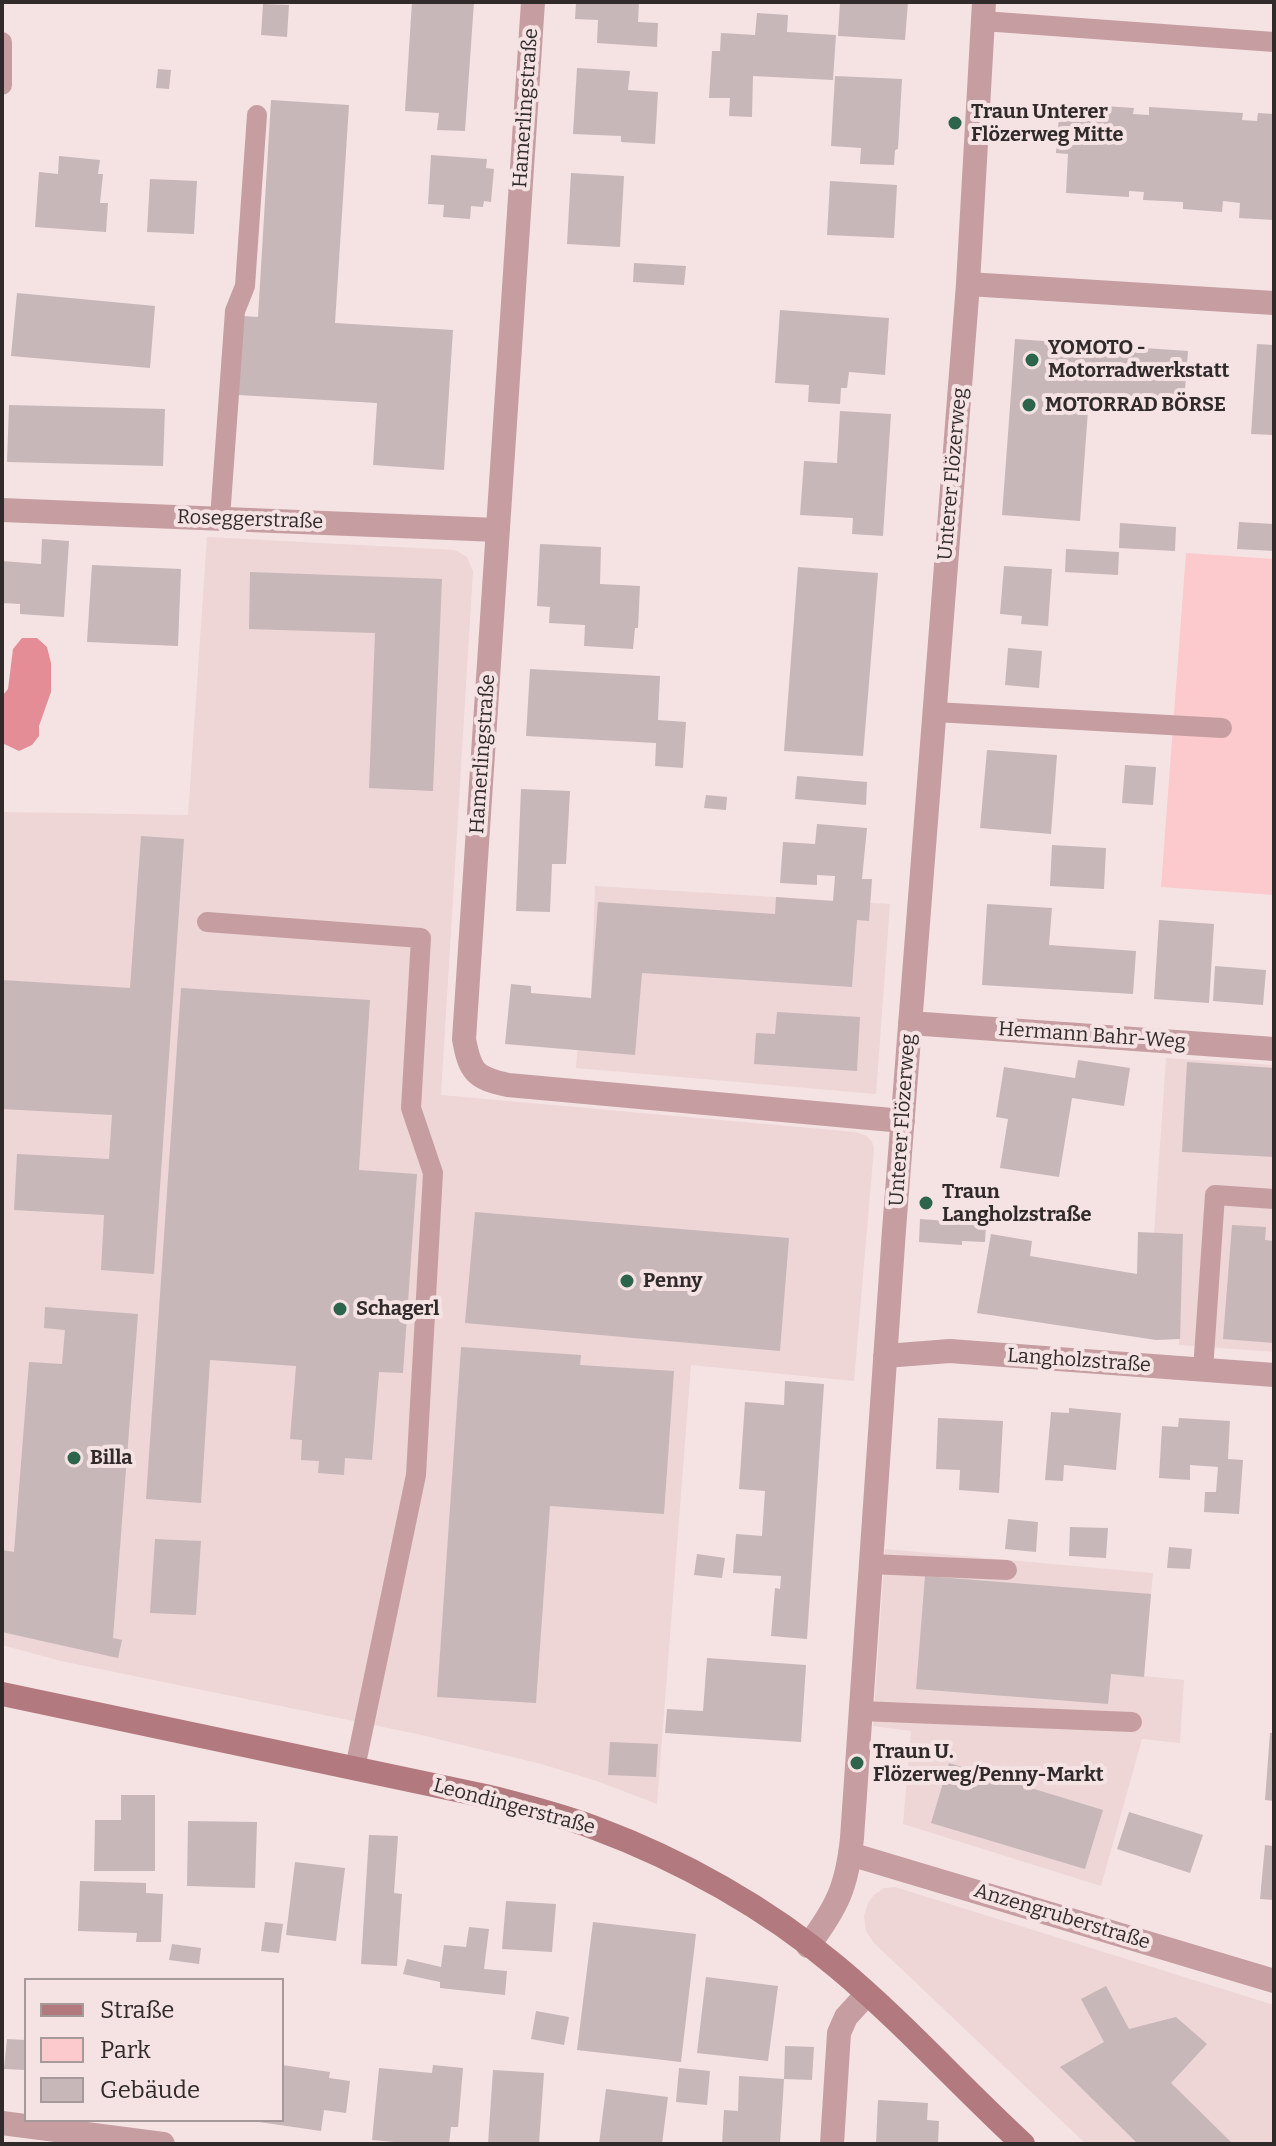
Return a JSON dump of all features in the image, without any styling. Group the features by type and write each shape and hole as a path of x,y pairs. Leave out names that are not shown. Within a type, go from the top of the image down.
{"street":[{"name":"Hamerlingstraße","path":"533,2 464,1039 468,1063 484,1080 508,1085 903,1121"},
{"name":"Unterer Flözerweg","path":"808,1946 830,1916 844,1887 850,1854 910,1023 968,284 984,12"},
{"path":"968,284 1274,303"},
{"name":"Roseggerstraße","path":"2,510 498,530"},
{"name":"Hermann Bahr-Weg","path":"910,1023 1274,1049"},
{"name":"Langholzstraße","path":"885,1356 950,1351 1274,1375"},
{"name":"Leondingerstraße","path":"2,1694 503,1801 597,1828 734,1896 837,1967 1023,2144"},
{"name":"Anzengruberstraße","path":"850,1854 1274,1981"},
{"path":"832,2144 839,2033 846,2017 867,1994"},
{"path":"2,2123 163,2144"}],"lane":[{"path":"984,12 1274,42"},
{"path":"2,42 2,85"},
{"path":"220,518 235,311 245,286 257,115"},
{"path":"935,712 1222,728"},
{"path":"207,922 421,938 411,1108 433,1173 416,1475 355,1768"},
{"path":"1203,1370 1215,1195 1274,1199"},
{"path":"870,1564 1007,1570"},
{"path":"861,1711 1132,1722"}],"shaded area":[{"path":"207,537 455,550 467,557 473,571 441,1095 855,1132 867,1136 872,1142 874,1148 854,1381 691,1365 657,1804 541,1764 417,1734 61,1661 2,1645 2,812 188,815"},
{"path":"22,638 37,638 47,647 51,663 51,692 39,726 39,736 32,745 19,751 2,743 2,696 8,689 13,649"},
{"path":"595,886 890,904 876,1094 576,1068 582,997 591,998"},
{"path":"1166,1058 1274,1065 1274,1352 1179,1345 1183,1234 1154,1233"},
{"path":"885,1549 1153,1573 1144,1676 1184,1680 1180,1743 1142,1739 1101,1886 903,1824 911,1731 873,1726"},
{"path":"895,1887 1274,2005 1274,2144 1086,2144 874,1943 866,1931 864,1916 868,1903 884,1888"}],"green space":[{"path":"1186,553 1274,559 1274,895 1161,887"}],"building":[{"path":"412,2 474,2 465,131 437,130 439,113 405,111"},
{"path":"576,2 639,2 638,22 658,23 657,47 597,43 598,20 575,19"},
{"path":"840,2 908,2 905,40 838,36"},
{"path":"263,4 289,5 287,37 261,35"},
{"path":"757,13 788,15 787,32 836,35 833,80 753,76 752,117 729,116 730,98 709,98 712,51 720,51 721,33 755,35"},
{"path":"577,68 630,71 628,90 658,92 655,144 621,142 621,136 573,134"},
{"path":"158,69 171,70 169,89 156,88"},
{"path":"835,76 902,79 898,149 895,150 894,165 860,164 861,148 831,146"},
{"path":"271,100 349,105 335,323 453,330 444,470 373,465 377,403 238,395 243,316 258,317"},
{"path":"1060,103 1134,108 1133,114 1149,115 1149,107 1243,113 1242,120 1257,121 1258,113 1274,114 1274,220 1239,218 1240,203 1223,201 1222,212 1183,209 1183,202 1143,200 1144,192 1129,191 1129,197 1066,193 1068,154 1056,153"},
{"path":"431,155 487,159 486,168 494,169 491,202 484,201 483,207 471,206 470,219 443,217 444,205 428,204"},
{"path":"59,156 100,160 98,174 103,174 100,203 108,203 106,232 35,227 39,172 58,174"},
{"path":"571,173 624,176 620,247 567,244"},
{"path":"150,179 197,181 194,234 147,232"},
{"path":"830,181 897,185 894,238 827,235"},
{"path":"634,263 686,266 684,285 633,282"},
{"path":"17,293 155,306 150,368 11,356"},
{"path":"780,310 889,318 885,375 849,372 847,388 841,388 840,404 808,402 809,385 775,383"},
{"path":"1015,339 1188,351 1184,403 1089,396 1080,521 1002,515"},
{"path":"1257,344 1274,345 1274,435 1251,434"},
{"path":"9,405 165,409 163,466 7,462"},
{"path":"840,411 891,414 883,536 852,534 853,518 800,515 804,461 837,463"},
{"path":"1239,522 1274,524 1274,551 1237,549"},
{"path":"1120,523 1176,527 1175,551 1119,548"},
{"path":"42,539 69,541 64,617 20,614 20,604 2,603 2,561 41,564"},
{"path":"540,544 601,547 600,584 640,586 638,628 635,628 633,649 584,646 585,625 549,623 550,607 537,606"},
{"path":"1066,549 1119,552 1118,575 1065,572"},
{"path":"92,565 181,569 178,646 87,642"},
{"path":"1004,566 1052,569 1048,626 1021,624 1022,616 1000,614"},
{"path":"798,567 878,573 863,756 784,751"},
{"path":"250,572 442,579 433,791 369,788 375,633 249,629"},
{"path":"1008,648 1042,651 1039,688 1005,685"},
{"path":"530,669 660,676 658,720 686,722 683,768 655,766 656,743 526,736"},
{"path":"987,750 1057,755 1051,834 980,828"},
{"path":"1125,765 1156,767 1153,805 1122,803"},
{"path":"797,776 867,782 866,805 795,799"},
{"path":"521,789 570,791 566,864 552,864 550,912 516,911"},
{"path":"706,795 727,797 726,810 704,808"},
{"path":"817,824 867,828 862,879 872,879 869,921 857,920 852,987 642,973 635,1055 505,1044 511,984 531,986 531,993 591,998 598,902 775,914 776,897 833,901 835,876 817,875 817,885 780,883 783,842 815,844"},
{"path":"141,836 184,839 154,1274 101,1270 104,1215 14,1210 17,1154 109,1159 112,1115 2,1109 2,980 130,988"},
{"path":"1052,845 1106,848 1104,889 1050,886"},
{"path":"987,904 1052,908 1049,945 1136,951 1133,994 982,985"},
{"path":"1159,920 1214,924 1209,1003 1154,999"},
{"path":"1215,966 1266,970 1263,1005 1213,1001"},
{"path":"181,988 370,1000 359,1170 417,1174 403,1373 379,1372 372,1460 345,1458 344,1475 318,1473 319,1461 301,1460 302,1440 290,1439 296,1366 210,1360 201,1503 146,1499"},
{"path":"777,1012 860,1017 857,1071 754,1064 756,1033 775,1034"},
{"path":"1078,1060 1130,1068 1124,1106 1072,1098 1059,1177 1000,1168 1008,1119 996,1117 1004,1067 1075,1078"},
{"path":"1187,1062 1274,1068 1274,1157 1182,1152"},
{"name":"Penny","path":"475,1212 789,1238 780,1351 465,1323"},
{"path":"920,1219 986,1224 985,1242 962,1241 962,1245 919,1242"},
{"path":"1232,1225 1266,1227 1265,1240 1274,1241 1274,1343 1223,1339"},
{"path":"1138,1232 1183,1234 1180,1339 1156,1340 977,1313 991,1234 1032,1241 1030,1256 1137,1274"},
{"name":"Billa","path":"45,1307 138,1314 113,1638 122,1640 118,1658 2,1632 2,1550 14,1552 29,1362 62,1364 65,1330 44,1328"},
{"path":"461,1347 581,1355 580,1365 674,1371 664,1514 550,1506 536,1703 437,1697"},
{"path":"785,1381 824,1384 807,1639 771,1636 775,1588 780,1589 781,1576 733,1573 736,1534 762,1536 765,1491 739,1489 745,1402 784,1405"},
{"path":"1069,1408 1121,1413 1116,1470 1064,1465 1063,1481 1045,1480 1051,1412 1069,1413"},
{"path":"938,1418 1003,1421 999,1493 959,1490 960,1470 936,1469"},
{"path":"1179,1418 1230,1421 1228,1459 1243,1460 1239,1514 1204,1512 1205,1492 1216,1492 1218,1467 1190,1465 1190,1480 1159,1478 1162,1426 1178,1427"},
{"path":"1008,1519 1038,1522 1036,1552 1005,1549"},
{"path":"1070,1527 1108,1528 1106,1558 1069,1556"},
{"path":"155,1539 201,1541 196,1615 150,1613"},
{"path":"1169,1547 1192,1549 1190,1569 1167,1568"},
{"path":"697,1554 725,1558 722,1578 694,1575"},
{"path":"925,1576 1151,1594 1144,1677 1111,1674 1108,1704 916,1689"},
{"path":"707,1658 806,1665 801,1742 665,1733 667,1709 703,1711"},
{"path":"1270,1733 1274,1733 1274,1801 1265,1800"},
{"path":"610,1742 658,1744 656,1777 608,1775"},
{"path":"949,1763 1103,1810 1085,1869 931,1823"},
{"path":"121,1795 155,1795 155,1871 94,1871 95,1820 121,1820"},
{"path":"1129,1812 1203,1835 1190,1873 1117,1849"},
{"path":"188,1821 257,1822 255,1888 187,1886"},
{"path":"369,1835 398,1836 394,1893 402,1894 397,1966 361,1964"},
{"path":"1265,1845 1274,1846 1274,1900 1260,1899"},
{"path":"295,1862 345,1868 336,1941 286,1935"},
{"path":"80,1881 146,1883 146,1893 163,1894 161,1942 136,1942 137,1933 78,1931"},
{"path":"506,1901 556,1904 552,1952 502,1949"},
{"path":"265,1922 283,1924 279,1953 261,1951"},
{"path":"593,1922 696,1934 681,2062 577,2050"},
{"path":"469,1927 489,1929 484,1969 507,1971 505,1995 440,1988 440,1982 403,1974 407,1959 441,1967 444,1945 466,1947"},
{"path":"172,1944 201,1948 199,1964 169,1960"},
{"path":"706,1977 778,1986 768,2061 697,2053"},
{"path":"1106,1986 1129,2029 1176,2017 1207,2044 1171,2083 1233,2144 1138,2144 1060,2067 1104,2042 1081,1999"},
{"path":"536,2011 569,2017 564,2045 531,2039"},
{"path":"7,2039 24,2040 24,2070 4,2069"},
{"path":"785,2046 814,2047 812,2080 784,2079"},
{"path":"284,2065 330,2072 329,2078 350,2081 346,2113 324,2110 321,2131 259,2122 284,2122"},
{"path":"433,2065 463,2068 458,2127 451,2127 449,2144 372,2140 379,2068 432,2073"},
{"path":"679,2068 710,2071 707,2105 676,2102"},
{"path":"493,2070 544,2073 539,2144 488,2144"},
{"path":"739,2076 784,2079 780,2144 722,2144 724,2110 738,2111"},
{"path":"606,2089 668,2097 662,2144 599,2144"},
{"path":"878,2100 928,2103 927,2120 939,2121 938,2144 876,2144"}],"place":[{"name":"Traun Unterer Flözerweg Mitte","path":"955,123"},
{"name":"YOMOTO - Motorradwerkstatt","path":"1032,360"},
{"name":"MOTORRAD BÖRSE","path":"1029,405"},
{"name":"Traun Langholzstraße","path":"926,1203"},
{"name":"Penny","path":"627,1281"},
{"name":"Schagerl","path":"340,1309"},
{"name":"Billa","path":"74,1458"},
{"name":"Traun U. Flözerweg/Penny-Markt","path":"857,1763"}]}
